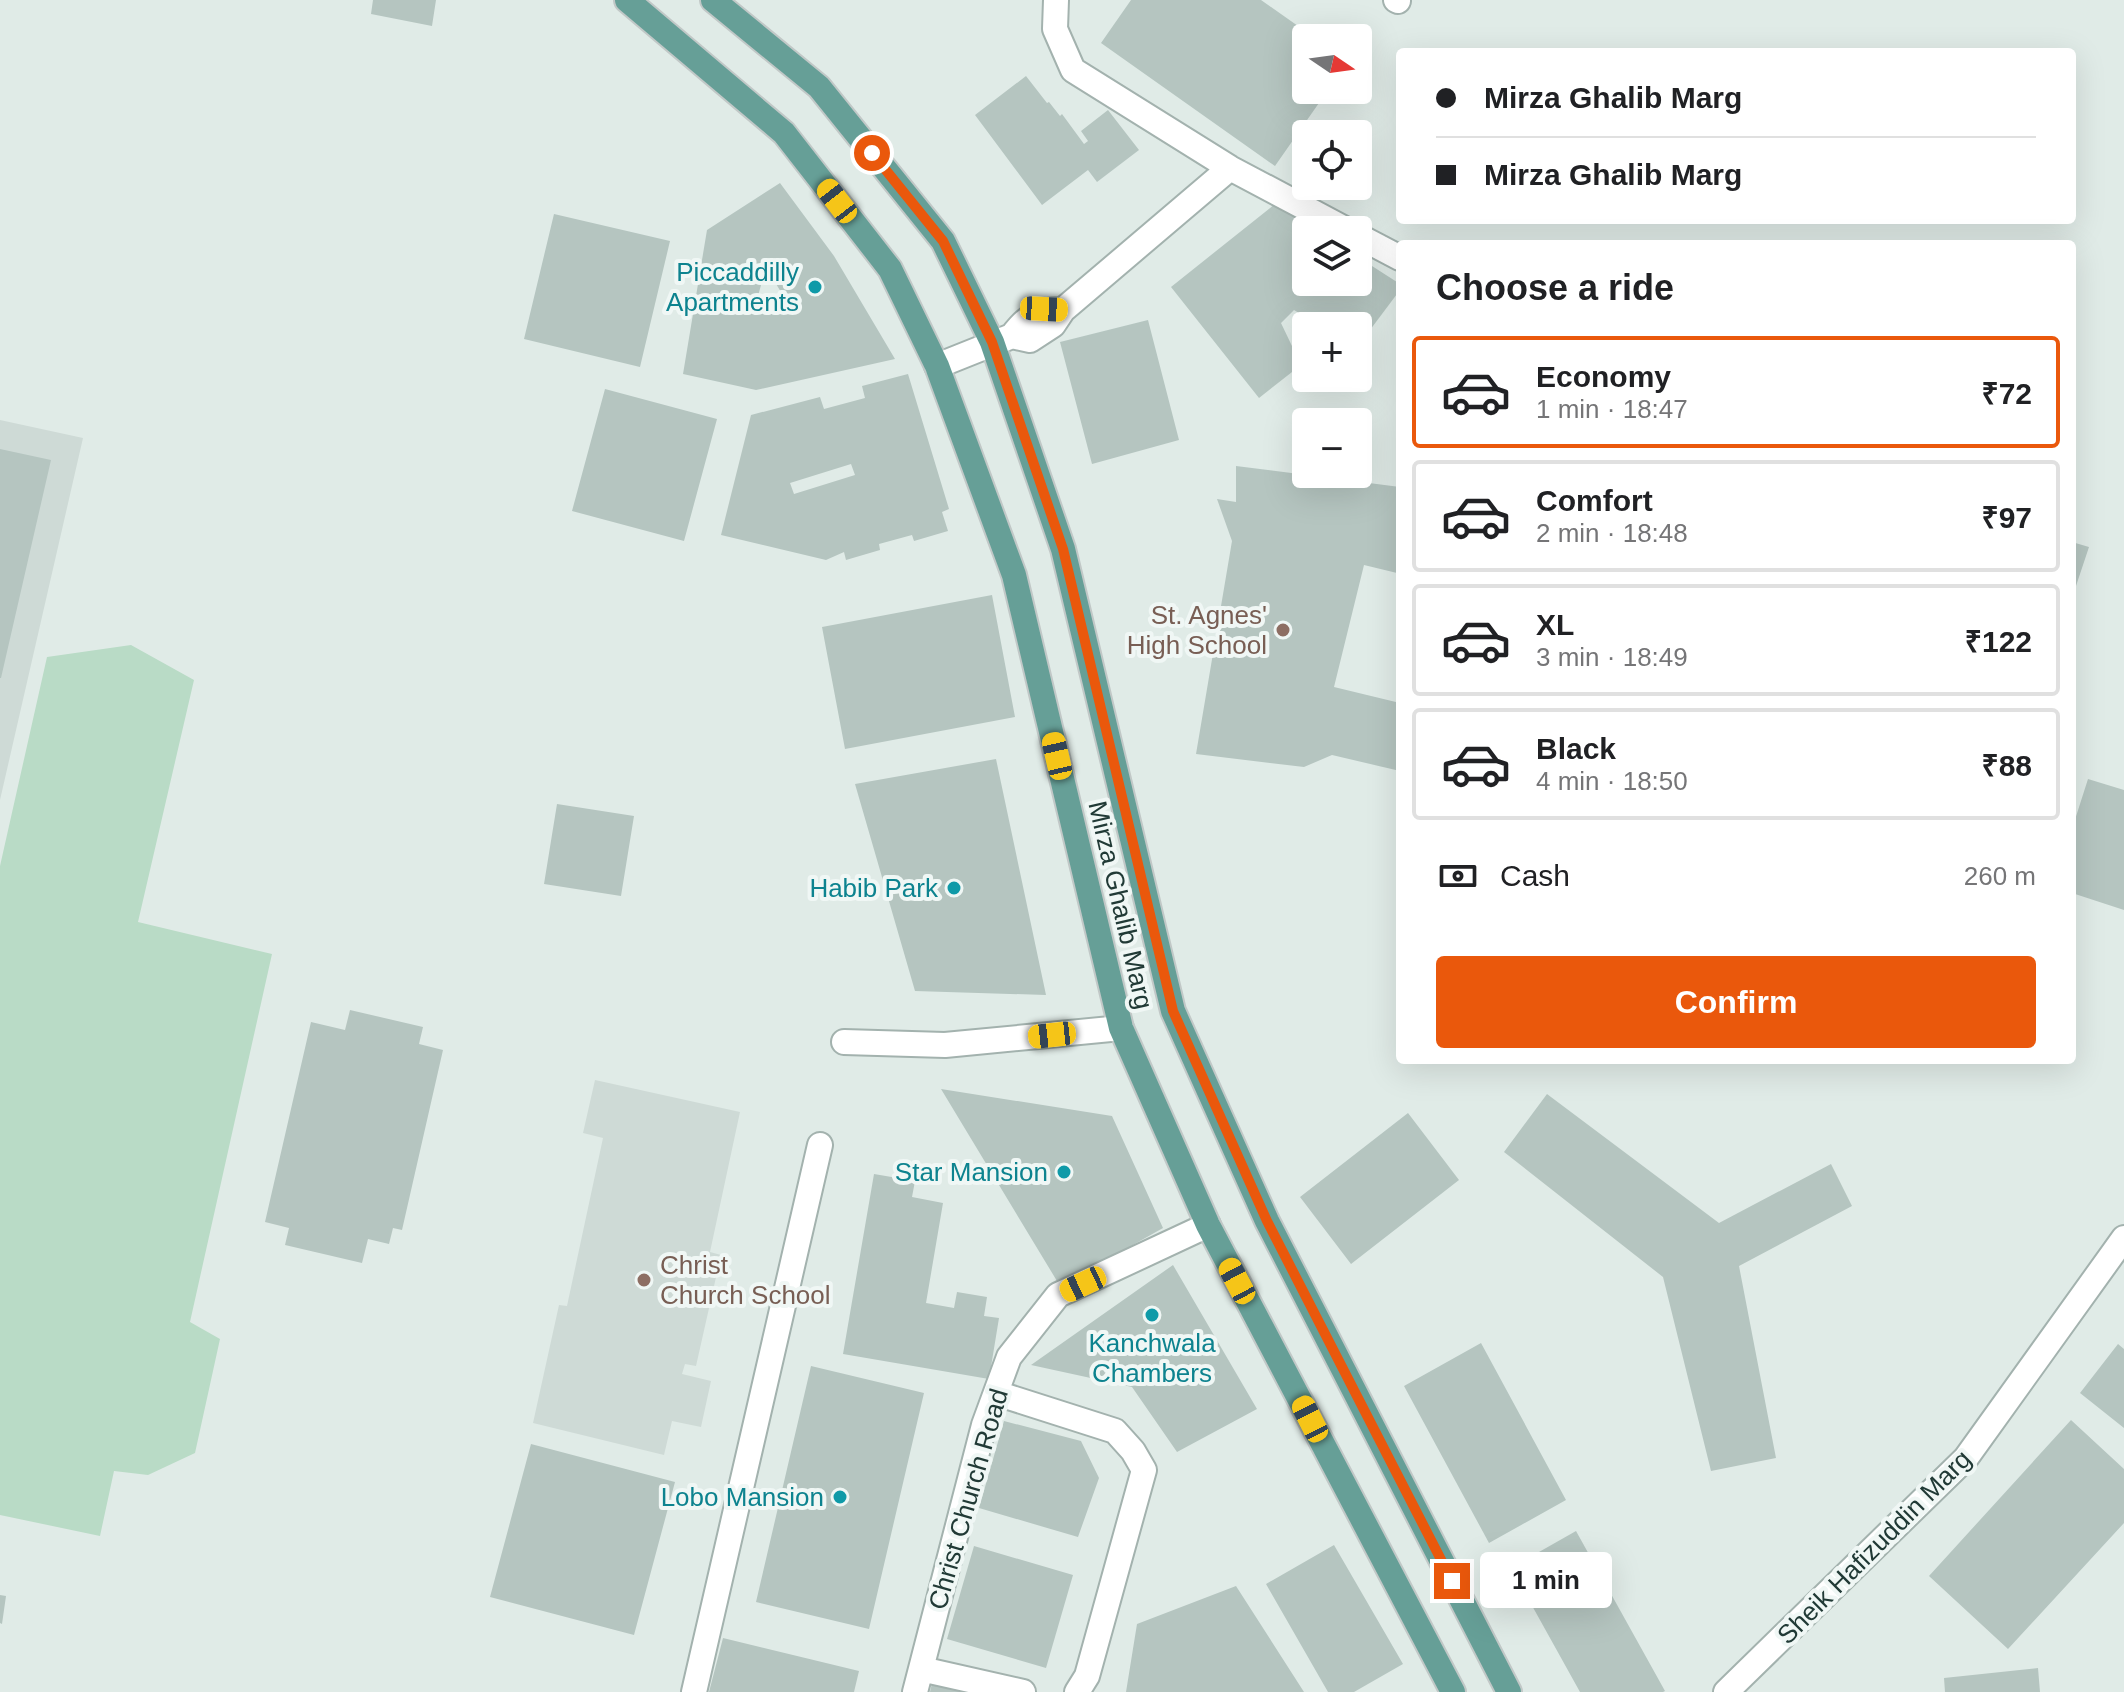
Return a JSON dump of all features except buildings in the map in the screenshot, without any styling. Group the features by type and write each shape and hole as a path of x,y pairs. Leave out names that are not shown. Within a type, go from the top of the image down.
{"main road":[{"name":"Mirza Ghalib Marg","path":"627,0 784,133 890,269 937,366 1014,575 1121,1028 1208,1225 1453,1692"},
{"name":"Mirza Ghalib Marg","path":"721,2 819,87 943,241 1002,339 1063,549 1173,1011 1267,1221 1509,1692"}],"street":[{"path":"1056,0 1055,29 1073,70 1230,168 1321,216"},
{"path":"937,366 1002,339 1026,318 1044,309 1063,310 1230,168"},
{"path":"1372,243 1396,256"},
{"path":"844,1042 945,1045 1121,1028"},
{"path":"694,1692 820,1145"},
{"name":"Christ Church Road","path":"918,1680 984,1425 1009,1357 1058,1295 1208,1225"},
{"name":"Sheik Hafizuddin Marg","path":"1726,1692 1747,1682 1966,1458 2124,1238"},
{"path":"996,1393 1115,1431 1133,1451 1144,1470 1087,1676 1077,1692"},
{"path":"918,1680 1023,1692"}],"shaded area":[{"path":"0,420 83,438 0,800"},
{"name":"Christ Church School","path":"595,1080 740,1112 710,1252 721,1255 696,1366 685,1364 682,1374 711,1381 701,1427 672,1421 664,1455 533,1423 559,1305 567,1306 603,1138 583,1133"}],"green space":[{"path":"131,645 194,680 138,922 272,954 190,1322 220,1339 195,1453 148,1475 114,1471 100,1536 0,1515 0,866 47,657"}],"place":[{"name":"Piccaddilly Apartments","path":"815,287"},
{"name":"St. Agnes' High School","path":"1283,630"},
{"name":"Habib Park","path":"954,888"},
{"name":"Star Mansion","path":"1064,1172"},
{"name":"Christ Church School","path":"644,1280"},
{"name":"Kanchwala Chambers","path":"1152,1315"},
{"name":"Lobo Mansion","path":"840,1497"}],"route":[{"path":"872,153 943,241 992,342 1063,549 1173,1011 1267,1221 1452,1581"}]}
